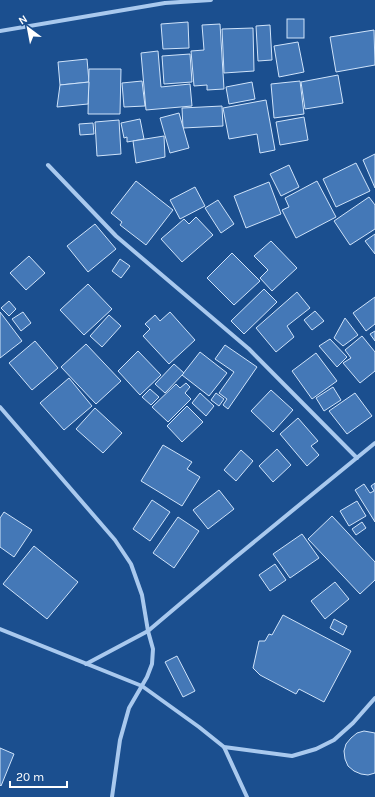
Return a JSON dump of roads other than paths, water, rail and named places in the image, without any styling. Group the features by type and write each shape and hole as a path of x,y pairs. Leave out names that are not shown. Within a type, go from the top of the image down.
{"street":[{"path":"0,31 165,3 211,0"},
{"path":"48,165 116,236 249,350 357,458"},
{"path":"0,407 115,540 131,564 142,595 148,631 153,649 152,664 142,686 129,708 120,740 112,797"},
{"path":"86,664 148,631 375,443"},
{"path":"0,629 142,686 224,747 247,797"},
{"path":"224,747 292,756 316,749 334,740 353,723 375,698"}]}
